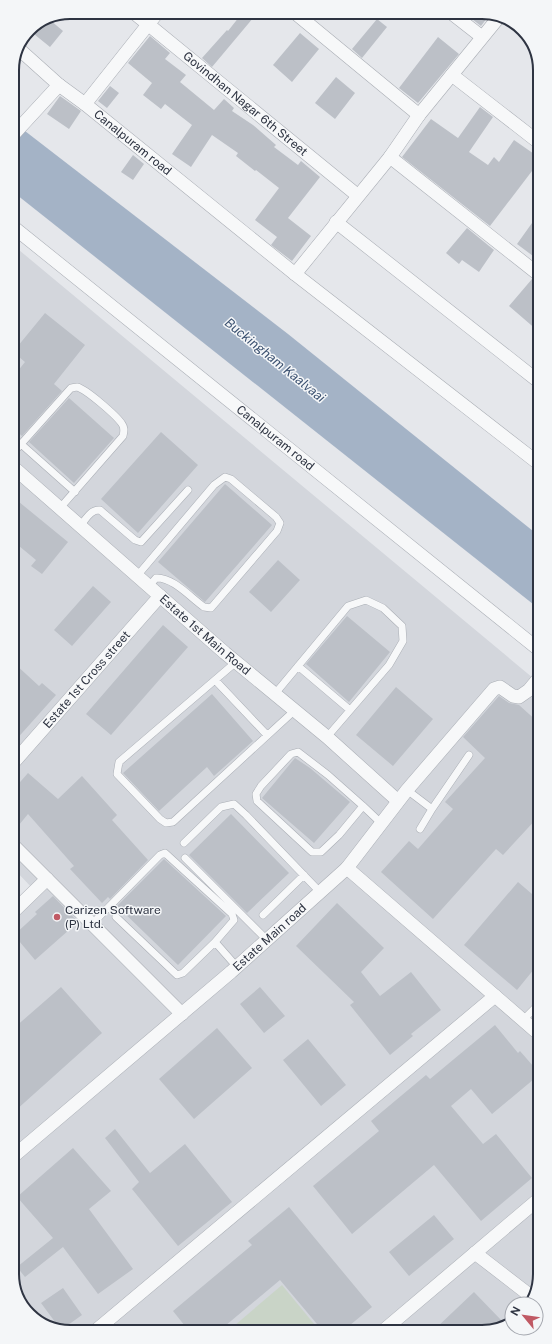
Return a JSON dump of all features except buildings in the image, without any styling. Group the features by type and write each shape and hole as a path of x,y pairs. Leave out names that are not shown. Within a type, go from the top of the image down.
{"street":[{"name":"Govindhan Nagar 6th Street","path":"141,19 357,195"},
{"path":"85,104 152,19"},
{"path":"302,19 419,115"},
{"path":"459,19 482,37"},
{"path":"295,274 357,195 390,157 419,115 495,21"},
{"name":"Canalpuram road","path":"23,52 59,85 85,104 295,274 533,458"},
{"path":"452,75 533,138"},
{"path":"19,128 59,85"},
{"path":"390,157 533,270"},
{"path":"336,222 533,376"},
{"name":"Canalpuram road","path":"19,232 533,645"},
{"name":"Estate 1st Main Road","path":"19,472 274,695 326,736 398,801"},
{"name":"Estate 1st Cross street","path":"19,756 160,596"},
{"name":"Estate Main road","path":"19,1152 237,967 266,939 347,868 407,790 494,689 500,687 513,696 519,697 529,690 533,685"},
{"path":"19,851 182,1014"},
{"path":"347,868 533,1029"},
{"path":"19,907 47,879"},
{"path":"102,1325 495,996"},
{"path":"390,1325 533,1204"},
{"path":"475,1253 529,1294"}],"lane":[{"path":"19,446 71,388 77,387 102,404 122,424 124,429 123,436 60,508"},
{"path":"21,444 75,492"},
{"path":"136,576 214,485 225,477 231,479 276,517 280,523 276,531 211,608 204,607 172,583 161,577 156,578 149,586"},
{"path":"80,526 92,512 100,510 135,540 141,542 188,490"},
{"path":"274,695 348,606 366,600 383,608 402,626 403,640 389,665 326,736"},
{"path":"236,662 118,762 117,774 160,819 166,823 173,822 294,711"},
{"path":"298,666 350,710"},
{"path":"216,680 268,735"},
{"path":"363,806 349,824 326,848 321,852 312,852 257,801 256,794 279,765 291,754 298,752 328,775 363,806 382,824"},
{"path":"420,829 469,754"},
{"path":"407,790 432,810"},
{"path":"184,843 221,807 234,804 320,892"},
{"path":"92,924 160,854 165,854 232,914 234,920 215,942 183,973 177,975 116,917"},
{"path":"185,858 266,939"},
{"path":"263,915 304,875"},
{"path":"215,942 237,967"},
{"path":"523,1020 533,1010"}],"shaded area":[{"path":"19,250 533,678 533,1274 532,1284 528,1296 504,1296 504,1320 492,1324 482,1325 67,1325 48,1320 39,1314 34,1310 24,1296 20,1284 19,1274 19,906 35,891 19,874"},
{"path":"282,1285 315,1325 235,1325"}],"water":[{"name":"Buckingham Kaalvaai","path":"19,126 288,334 533,531 533,604 19,197"}],"place":[{"name":"Carizen Software (P) Ltd.","path":"57,917"}]}
